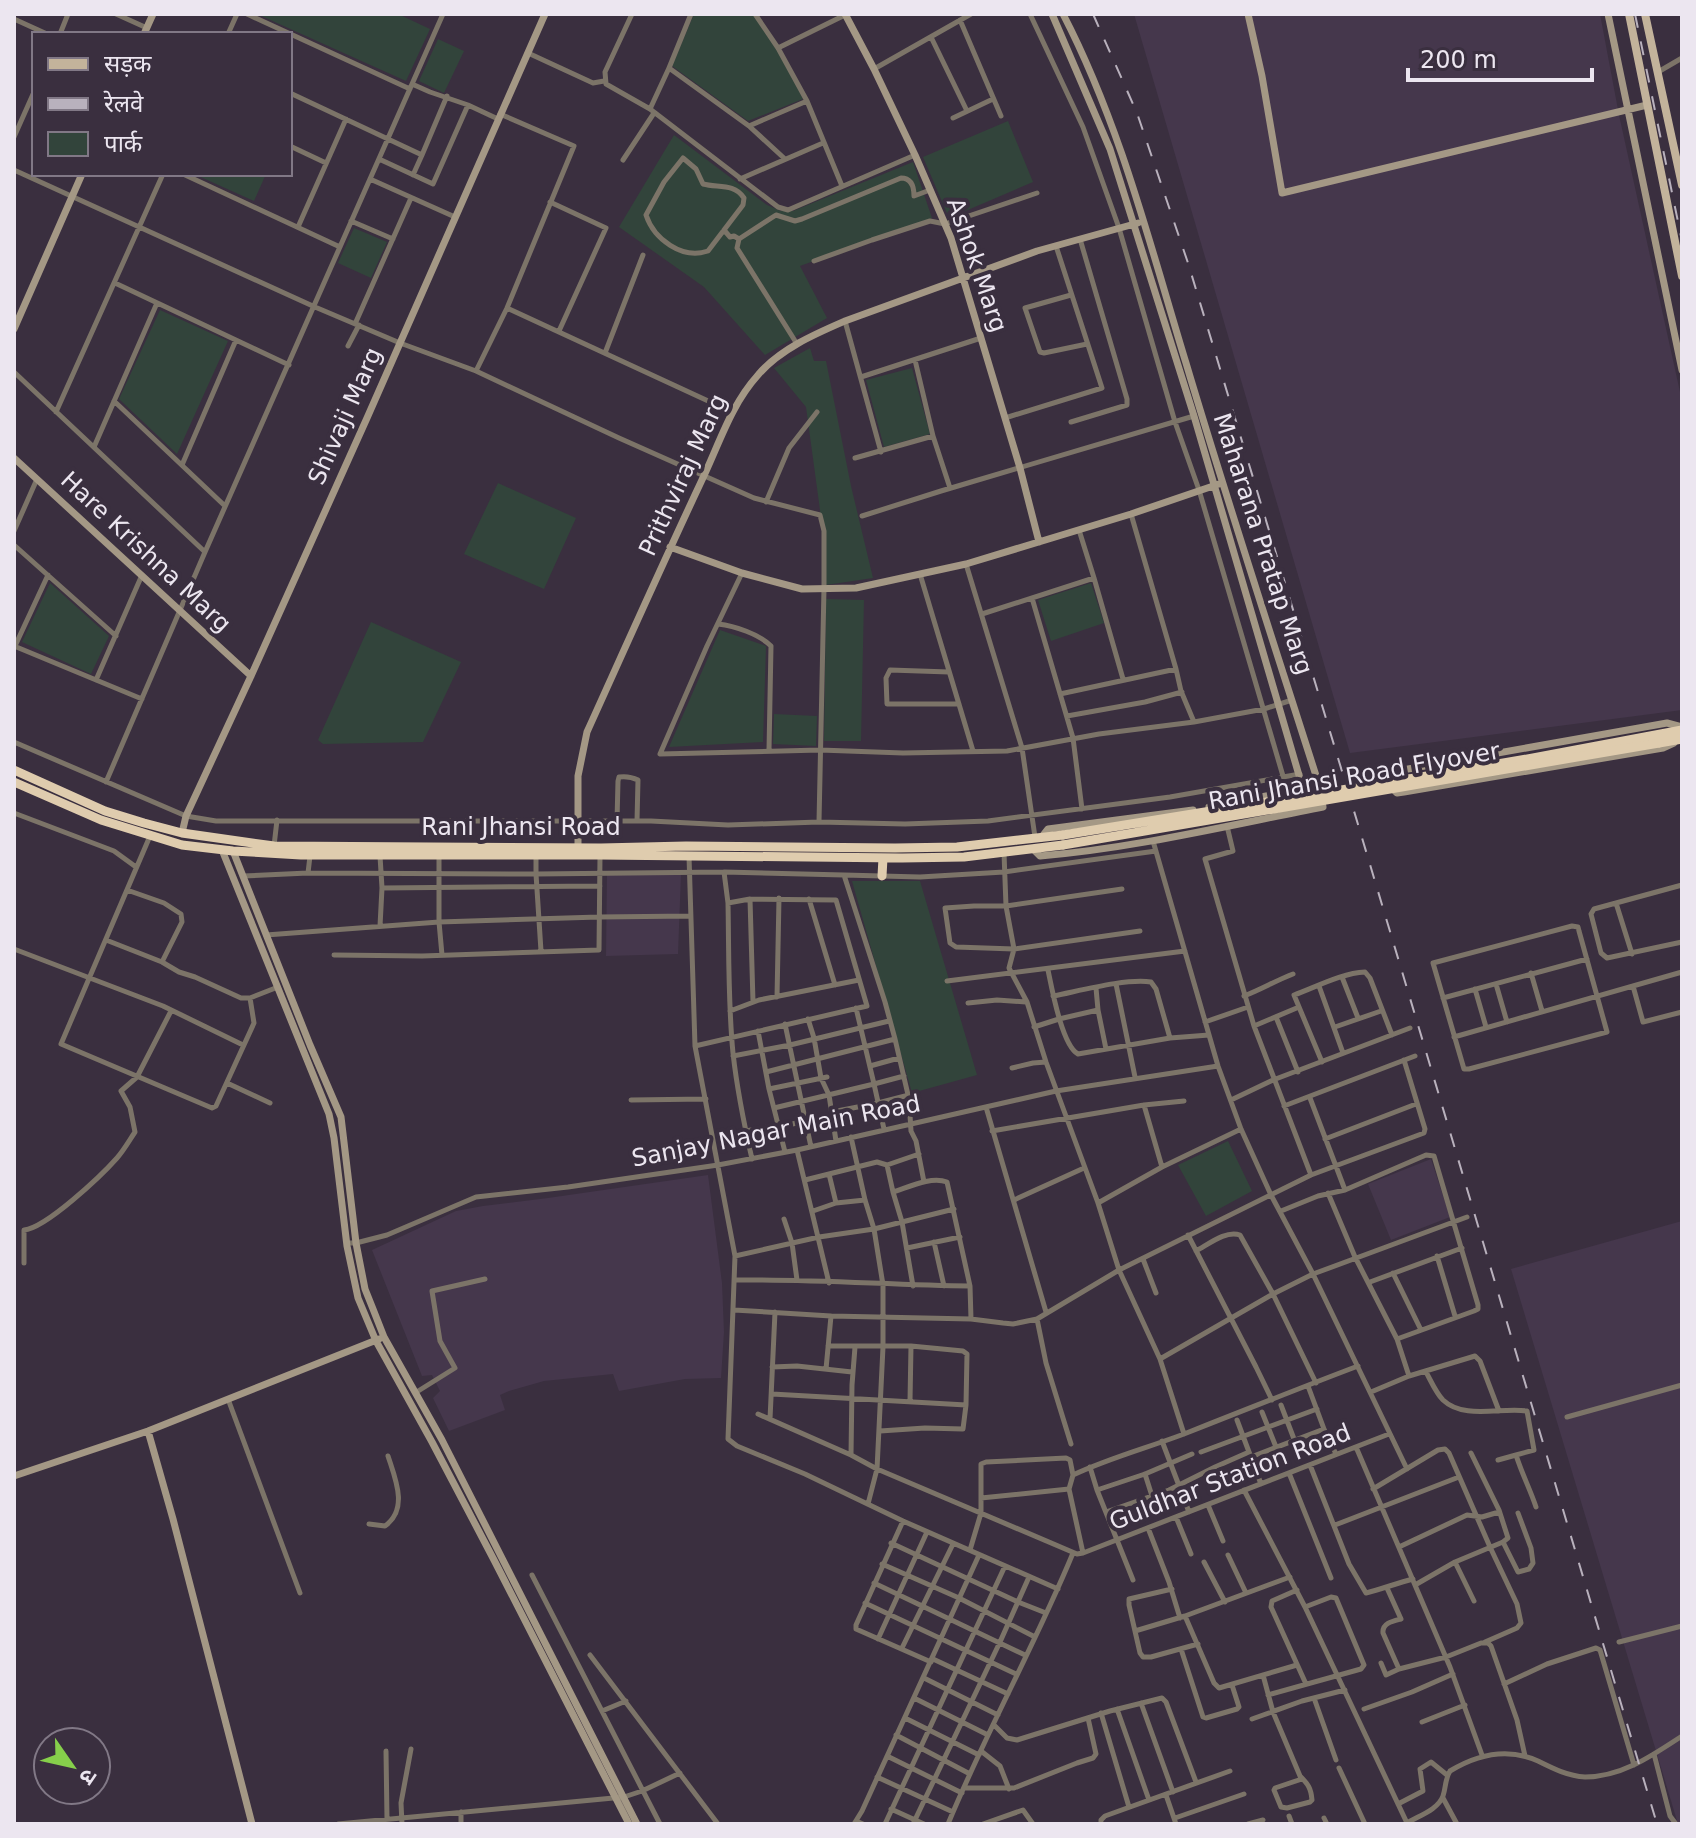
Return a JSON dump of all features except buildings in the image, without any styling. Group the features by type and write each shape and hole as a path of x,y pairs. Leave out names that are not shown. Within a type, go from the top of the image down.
{"highway":[{"name":"Rani Jhansi Road Flyover","path":"1033,849 1063,840 1682,734"},
{"name":"Rani Jhansi Road","path":"14,770 105,811 182,833 342,855 536,855 578,851 600,855 689,856 817,852"},
{"name":"Rani Jhansi Road","path":"14,782 101,820 182,845 228,850 817,852 883,858 964,857 1033,849"},
{"name":"Rani Jhansi Road Flyover","path":"1038,838 1063,840"},
{"name":"Rani Jhansi Road","path":"839,853 957,847 1038,838"},
{"path":"882,876 883,858"}],"main road":[{"path":"1629,14 1682,276"},
{"path":"1645,14 1682,185"}],"street":[{"path":"116,14 145,31 153,14"},
{"path":"247,14 285,32"},
{"path":"106,782 443,14"},
{"name":"Shivaji Marg","path":"182,833 186,816 545,14"},
{"path":"604,81 605,72 632,14"},
{"path":"623,160 652,111 691,14"},
{"path":"755,14 807,101 842,186"},
{"path":"778,48 846,14"},
{"name":"Ashok Marg","path":"846,14 945,224 964,277 1039,542"},
{"path":"874,69 971,14"},
{"path":"1030,14 1083,127 1119,228 1283,776"},
{"name":"Maharana Pratap Marg","path":"1052,14 1110,149 1194,416 1319,785"},
{"name":"Maharana Pratap Marg","path":"1063,14 1120,148 1143,222 1303,789"},
{"path":"1248,14 1282,193 1647,105"},
{"path":"1608,14 1682,370"},
{"path":"14,19 43,32"},
{"path":"960,20 1001,116"},
{"path":"292,35 411,86 447,96 574,146 507,308 476,371"},
{"path":"931,37 967,111"},
{"path":"527,53 593,83 604,81"},
{"path":"1657,72 1682,58"},
{"path":"669,68 749,126 785,159"},
{"path":"604,81 652,111 778,207 788,210 915,155"},
{"path":"292,94 422,155"},
{"path":"14,137 32,96"},
{"path":"413,175 447,96"},
{"path":"953,118 993,99"},
{"path":"749,126 807,101"},
{"path":"379,159 433,184 468,105"},
{"path":"298,227 346,119"},
{"path":"740,179 823,143"},
{"path":"292,147 326,163"},
{"path":"683,158 696,169 703,184 728,186 740,191 744,198 743,205 724,230 708,251 687,254 669,245 649,224 646,215 664,182 683,158"},
{"path":"14,170 315,307 476,371 704,477 766,502 820,515 824,531 824,588 819,822"},
{"path":"14,329 81,176"},
{"path":"56,412 162,176"},
{"path":"187,176 340,247"},
{"path":"797,344 737,248 739,239 776,215 795,221 802,219 901,178 910,181 914,196 930,190"},
{"path":"370,179 455,217"},
{"path":"814,261 930,221 945,224 1037,193"},
{"path":"348,346 411,198"},
{"path":"550,202 606,228 559,331"},
{"path":"351,221 393,239"},
{"name":"Prithviraj Marg","path":"578,851 578,776 587,732 732,412 760,372 797,344 845,321 1055,245 1143,222"},
{"path":"724,230 730,237 739,239"},
{"path":"1071,422 1127,405 1080,238"},
{"path":"1004,418 1102,388 1055,245"},
{"path":"605,353 643,255"},
{"path":"115,283 289,365"},
{"path":"1071,295 1025,308 1040,352 1087,344"},
{"path":"94,447 157,303"},
{"path":"507,308 732,412"},
{"path":"845,321 881,452"},
{"path":"861,377 982,338"},
{"path":"182,465 236,340"},
{"path":"915,360 933,436 950,488"},
{"path":"14,372 205,552"},
{"path":"114,401 225,506"},
{"path":"766,502 789,448 817,412"},
{"path":"862,516 1194,416"},
{"path":"855,458 933,436"},
{"name":"Hare Krishna Marg","path":"14,458 251,676"},
{"path":"14,531 37,479"},
{"path":"670,547 742,573 802,589 856,588 966,564 1218,485"},
{"path":"1131,514 1182,692 1194,722"},
{"path":"1079,530 1123,679"},
{"path":"14,545 116,636"},
{"path":"966,564 1022,748 1038,838 1048,829 1202,808 1319,785 1323,807 1153,840 1040,856 1033,849"},
{"path":"742,573 660,754 769,750 903,753 1007,751 1073,738 1194,722 1264,709 1292,700"},
{"path":"96,680 143,574"},
{"path":"920,574 973,751"},
{"path":"48,575 14,646 142,699"},
{"path":"982,614 1094,578"},
{"path":"1032,598 1073,738 1082,809"},
{"path":"718,624 762,638 771,646 769,750"},
{"path":"1060,694 1176,669"},
{"path":"949,672 890,670 886,678 887,704 959,704"},
{"path":"1067,716 1182,692"},
{"path":"1667,723 1682,734 1663,748 1397,793 1390,786 1391,772 1667,723"},
{"path":"14,742 186,816 216,821 637,821 728,825 988,821 1170,797 1300,774"},
{"path":"617,821 619,777 638,780 637,821"},
{"path":"14,813 114,851 137,867"},
{"path":"274,846 277,820"},
{"path":"1227,826 1233,851 1205,859 1254,1026 1311,1175"},
{"path":"150,835 61,1044 212,1108 216,1106 254,1023 250,998"},
{"path":"1153,840 1218,1066 1241,1129 1407,1469"},
{"path":"228,850 243,876 341,1117 351,1243 384,1337 553,1655 620,1797 629,1824"},
{"path":"228,850 329,1114 358,1298 376,1341 637,1824"},
{"path":"308,873 310,851"},
{"path":"243,876 308,873 724,872 920,877 1004,872 1156,851"},
{"path":"1004,853 1006,906 1014,949 1009,968 1027,1002 1119,1270 1160,1359 1184,1434"},
{"path":"340,874 342,855"},
{"path":"380,855 380,926"},
{"path":"439,855 442,955"},
{"path":"536,855 541,951"},
{"path":"334,955 599,950 600,855"},
{"path":"689,856 695,1046 735,1256 728,1439 737,1446 1058,1589"},
{"path":"724,872 728,903 733,1056 752,1159"},
{"path":"844,875 895,1039 909,1095 910,1123 924,1182"},
{"path":"1682,885 1594,909 1591,914 1601,953 1607,958 1682,942"},
{"path":"382,888 600,886"},
{"path":"1122,889 1006,906 950,907 944,910 950,943 956,947 1014,949 1140,931"},
{"path":"127,890 164,903 181,914 182,922 162,962"},
{"path":"695,1046 867,1006 836,900 779,898 728,903"},
{"path":"777,997 779,898"},
{"path":"750,899 753,1003"},
{"path":"809,899 835,985"},
{"path":"1616,903 1632,954"},
{"path":"266,935 439,922 691,916"},
{"path":"1578,927 1598,996 1607,1032 1466,1069 1433,965 1436,961 1578,927"},
{"path":"106,940 241,998 250,998 278,987"},
{"path":"14,949 163,1006 243,1045"},
{"path":"947,981 1185,951"},
{"path":"1443,998 1587,959"},
{"path":"1048,970 1059,1019 1074,1053 1209,1035"},
{"path":"1322,1062 1294,995 1362,971 1368,974 1392,1035"},
{"path":"1454,1037 1682,972"},
{"path":"1531,973 1542,1011"},
{"path":"1244,996 1293,974"},
{"path":"1342,977 1358,1018"},
{"path":"730,1011 777,997 859,980"},
{"path":"1053,996 1146,981 1154,985 1170,1038"},
{"path":"1116,984 1135,1078"},
{"path":"1496,984 1507,1022"},
{"path":"1319,986 1343,1053"},
{"path":"1633,986 1643,1022 1682,1012"},
{"path":"1096,988 1106,1049"},
{"path":"1475,989 1486,1027"},
{"path":"968,1003 997,1000 1027,1002"},
{"path":"1205,1022 1248,1007"},
{"path":"1254,1026 1299,1007"},
{"path":"856,1008 884,1129"},
{"path":"1034,1027 1098,1010"},
{"path":"24,1263 24,1230 31,1230 52,1217 91,1183 119,1157 135,1132 130,1107 121,1091 137,1077 171,1011"},
{"path":"1335,1027 1381,1011"},
{"path":"1276,1017 1298,1072"},
{"path":"808,1019 829,1095 836,1141"},
{"path":"733,1056 889,1021"},
{"path":"785,1024 811,1147"},
{"path":"1231,1100 1273,1080 1410,1028"},
{"path":"758,1031 785,1152"},
{"path":"766,1072 895,1039"},
{"path":"1284,1106 1415,1056"},
{"path":"870,1066 899,1058"},
{"path":"734,1310 971,1319 1013,1324 1037,1319 1119,1270 1311,1175 1424,1133 1404,1060"},
{"path":"1012,1068 1046,1062"},
{"name":"Sanjay Nagar Main Road","path":"351,1243 387,1235 476,1197 568,1187 752,1159 1056,1091 1218,1066"},
{"path":"774,1108 904,1076"},
{"path":"769,1089 824,1077"},
{"path":"227,1083 270,1103"},
{"path":"746,1131 909,1095"},
{"path":"1310,1098 1345,1190"},
{"path":"631,1100 706,1099"},
{"path":"992,1131 1184,1101"},
{"path":"1325,1139 1416,1104"},
{"path":"1144,1105 1162,1167"},
{"path":"986,1107 1046,1312"},
{"path":"1098,1203 1162,1167 1241,1129"},
{"path":"851,1137 874,1229 883,1285 880,1431 877,1469 868,1504"},
{"path":"797,1150 829,1283"},
{"path":"805,1180 877,1162 887,1165 919,1154"},
{"path":"1281,1211 1328,1193 1345,1190 1426,1155 1437,1160 1478,1305 1474,1311 1397,1339"},
{"path":"887,1165 902,1222 913,1286"},
{"path":"1014,1200 1084,1168"},
{"path":"829,1174 836,1203"},
{"path":"893,1192 924,1182 947,1182 970,1286 971,1319"},
{"path":"1328,1193 1355,1257 1397,1339 1409,1376"},
{"path":"813,1211 836,1203 865,1200"},
{"path":"735,1256 819,1237 874,1229 954,1209"},
{"path":"1160,1359 1313,1274 1467,1217"},
{"path":"784,1219 792,1243 797,1280"},
{"path":"1196,1251 1228,1234 1235,1232 1240,1235 1273,1294 1316,1383"},
{"path":"1188,1235 1272,1400"},
{"path":"907,1248 960,1237"},
{"path":"934,1242 944,1286"},
{"path":"1370,1282 1462,1248"},
{"path":"1437,1256 1455,1317"},
{"path":"1143,1259 1156,1293"},
{"path":"1393,1273 1421,1330"},
{"path":"415,1393 455,1368 440,1341 432,1291 485,1279"},
{"path":"734,1280 970,1286"},
{"path":"770,1419 775,1312"},
{"path":"826,1369 831,1316"},
{"path":"1037,1319 1046,1363 1071,1444"},
{"path":"14,1476 148,1431 384,1337"},
{"path":"828,1346 911,1346 966,1353 963,1429 880,1431"},
{"path":"910,1401 911,1346"},
{"path":"851,1455 855,1347"},
{"path":"1371,1392 1409,1376 1475,1356 1480,1361 1499,1411"},
{"path":"772,1367 797,1366 852,1372"},
{"path":"1073,1475 1358,1366"},
{"path":"1426,1372 1450,1405 1470,1410 1527,1411 1534,1450 1498,1460"},
{"path":"1567,1417 1682,1385"},
{"path":"1308,1386 1336,1454"},
{"path":"772,1394 966,1405"},
{"path":"228,1398 300,1593"},
{"path":"1281,1405 1294,1439"},
{"path":"1201,1452 1317,1409"},
{"path":"1262,1412 1276,1447"},
{"path":"758,1414 877,1469 981,1513 1073,1553 1083,1553 1069,1489 1073,1475 1070,1460 986,1462 981,1466 981,1513 970,1550"},
{"path":"1237,1420 1261,1484"},
{"path":"1106,1512 1179,1485 1215,1467 1324,1429"},
{"path":"148,1431 252,1824"},
{"name":"Guldhar Station Road","path":"1083,1553 1389,1434"},
{"path":"1162,1441 1189,1512"},
{"path":"1356,1447 1453,1674 1482,1755"},
{"path":"1373,1489 1442,1449 1449,1453 1517,1604 1521,1623 1517,1628 1485,1642 1386,1675 1381,1663"},
{"path":"1310,1465 1349,1564 1366,1593 1393,1584 1414,1582 1503,1542 1508,1535 1471,1453"},
{"path":"1097,1490 1192,1454"},
{"path":"1516,1455 1536,1507"},
{"path":"369,1524 385,1526 396,1513 400,1498 388,1456"},
{"path":"1090,1467 1133,1580"},
{"path":"1289,1473 1331,1578"},
{"path":"1145,1474 1152,1496"},
{"path":"1335,1525 1459,1477"},
{"path":"981,1498 1069,1489"},
{"path":"1244,1490 1297,1590 1406,1823 1434,1807 1442,1797 1447,1775 1482,1755 1501,1752 1525,1756 1561,1772 1584,1777 1604,1775 1634,1765 1682,1736"},
{"path":"1208,1505 1223,1541"},
{"path":"1399,1547 1467,1515 1487,1517 1499,1512"},
{"path":"1503,1542 1518,1572 1529,1569 1533,1563 1531,1548 1518,1513"},
{"path":"1176,1517 1191,1554"},
{"path":"903,1521 856,1629 956,1669 1008,1694"},
{"path":"1148,1528 1182,1617 1198,1644 1216,1686 1223,1688 1297,1665"},
{"path":"878,1639 927,1532"},
{"path":"891,1543 1046,1613"},
{"path":"902,1648 953,1544"},
{"path":"948,1824 1073,1553"},
{"path":"863,1824 855,1822 979,1555"},
{"path":"1228,1555 1246,1593"},
{"path":"1204,1562 1225,1602"},
{"path":"1455,1562 1474,1601"},
{"path":"882,1564 959,1598 1035,1637"},
{"path":"885,1824 1005,1566"},
{"path":"532,1575 660,1824"},
{"path":"914,1822 1029,1577"},
{"path":"1135,1631 1290,1577"},
{"path":"874,1583 1025,1655"},
{"path":"1387,1588 1401,1619 1386,1624 1383,1633 1399,1669"},
{"path":"1172,1589 1129,1599 1143,1657 1198,1644"},
{"path":"1297,1590 1275,1599 1271,1604 1306,1684"},
{"path":"1268,1695 1361,1669 1364,1665 1337,1599 1331,1597 1305,1607"},
{"path":"865,1603 1017,1674"},
{"path":"1619,1642 1682,1626"},
{"path":"1485,1642 1491,1646 1517,1720 1525,1756"},
{"path":"1504,1684 1547,1664 1596,1648 1600,1650 1634,1765"},
{"path":"1181,1649 1203,1717 1239,1707 1232,1685"},
{"path":"590,1655 718,1824"},
{"path":"1364,1709 1453,1674"},
{"path":"1263,1675 1273,1712 1302,1779 1310,1786 1312,1800 1281,1807 1275,1788 1302,1779"},
{"path":"924,1678 998,1715"},
{"path":"1252,1719 1288,1705 1345,1690"},
{"path":"914,1698 988,1735"},
{"path":"1314,1698 1336,1760"},
{"path":"994,1725 1007,1738 1017,1740 1101,1713 1164,1699 1196,1782"},
{"path":"602,1711 626,1701"},
{"path":"1141,1703 1176,1821 1244,1794"},
{"path":"1422,1722 1465,1705"},
{"path":"1117,1709 1149,1800"},
{"path":"1101,1713 1129,1807"},
{"path":"905,1718 994,1759 1009,1789"},
{"path":"887,1756 963,1791 1009,1789 1093,1758 1096,1754 1088,1718"},
{"path":"896,1735 970,1774"},
{"path":"402,1821 402,1797 411,1749"},
{"path":"386,1751 387,1819"},
{"path":"1654,1754 1670,1816 1676,1824"},
{"path":"1398,1804 1423,1791 1422,1766 1431,1762 1447,1775"},
{"path":"1339,1768 1365,1824"},
{"path":"1101,1824 1102,1818 1230,1771"},
{"path":"338,1824 387,1819 402,1821 461,1812 620,1797 642,1791 680,1773"},
{"path":"877,1777 953,1812"},
{"path":"1442,1797 1457,1824"},
{"path":"891,1809 924,1824"},
{"path":"983,1824 1023,1810 1033,1824"},
{"path":"461,1812 461,1824"},
{"path":"1289,1816 1292,1824"},
{"path":"1248,1824 1263,1820"}],"shaded area":[{"path":"1134,14 1600,14 1682,401 1682,710 1350,753"},
{"path":"607,874 681,874 678,954 606,956"},
{"path":"1431,1159 1450,1217 1391,1240 1368,1184"},
{"path":"708,1175 722,1283 724,1332 721,1378 685,1379 619,1391 613,1374 544,1381 500,1395 505,1410 449,1431 433,1398 440,1391 432,1375 422,1376 372,1250 456,1211"},
{"path":"1682,1221 1682,1824 1678,1824 1511,1269"}],"green space":[{"path":"257,14 398,14 430,29 406,81"},
{"path":"694,14 754,14 780,51 803,99 748,121 672,66"},
{"path":"438,39 464,51 444,93 419,81"},
{"path":"1008,121 1033,182 949,218 923,157"},
{"path":"674,135 767,205 781,211 793,211 913,162 932,218 800,266 827,318 765,355 704,287 619,227"},
{"path":"198,176 265,176 254,201"},
{"path":"354,228 387,242 371,278 338,263"},
{"path":"160,310 228,341 177,454 119,399"},
{"path":"810,348 814,361 826,361 873,578 826,585 820,510 806,407 774,368"},
{"path":"912,368 930,434 884,447 866,380"},
{"path":"498,483 576,518 544,589 464,554"},
{"path":"50,583 109,636 91,674 22,642"},
{"path":"1091,583 1104,623 1051,641 1038,600"},
{"path":"826,599 864,600 861,741 824,741"},
{"path":"371,622 461,662 423,742 323,744 318,740"},
{"path":"720,630 766,646 763,742 669,747"},
{"path":"774,714 817,716 816,746 773,744"},
{"path":"852,881 920,881 977,1075 912,1093"},
{"path":"1228,1141 1252,1191 1206,1216 1178,1165"}],"railway":[{"path":"1093,14 1137,113 1188,263 1657,1824"},
{"path":"1635,14 1682,241"}]}
